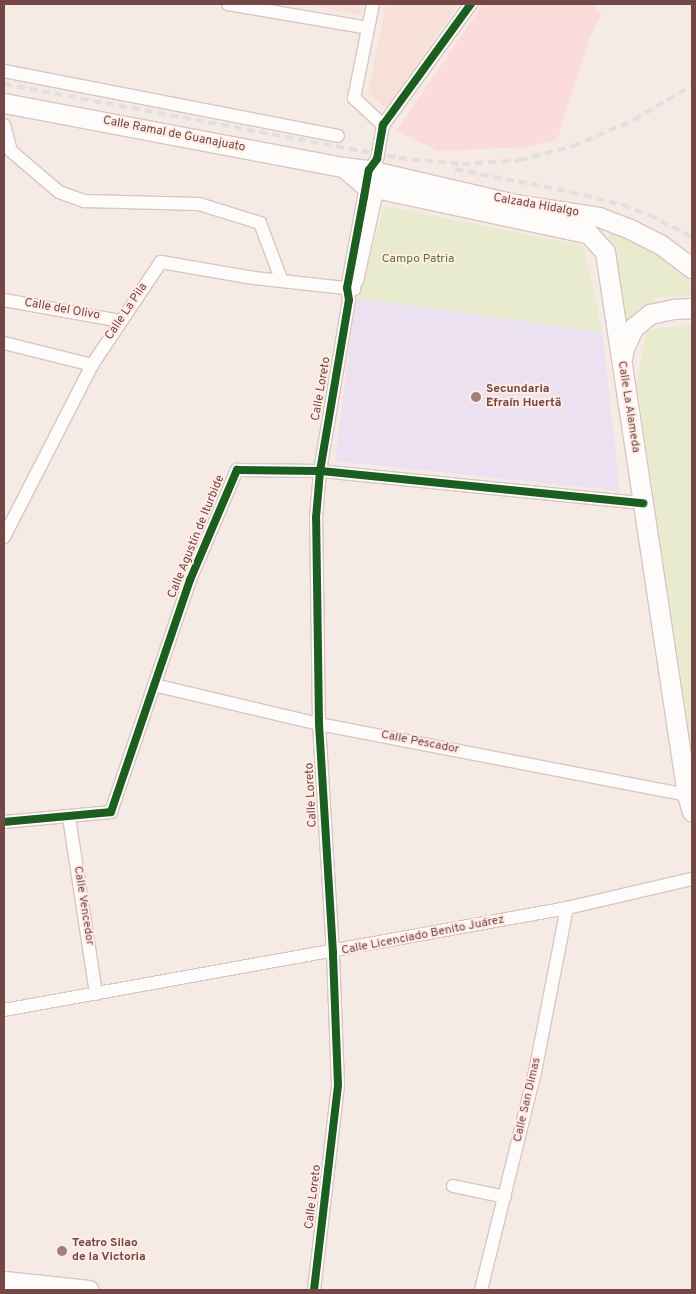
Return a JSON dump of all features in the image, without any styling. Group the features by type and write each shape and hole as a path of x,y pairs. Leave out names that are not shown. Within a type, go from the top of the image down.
{"street":[{"path":"228,4 368,28"},
{"path":"373,4 354,98 383,125 471,4"},
{"path":"4,71 338,136"},
{"name":"Calle Ramal de Guanajuato","path":"4,104 343,167 374,175"},
{"path":"4,125 11,151 59,192 84,201 199,204 260,223 282,279"},
{"name":"Calle Loreto","path":"314,1290 338,1085 333,952 319,724 316,518 320,471 350,292 383,125"},
{"path":"374,175 589,234 599,217"},
{"name":"Calzada Hidalgo","path":"374,175 515,204 599,217 630,229 660,244 692,268"},
{"name":"Calle La Alameda","path":"589,234 605,252 690,803"},
{"name":"Calle La Pila","path":"4,537 92,364 160,262 254,278 282,279 350,292"},
{"name":"Calle del Olivo","path":"4,300 121,321"},
{"path":"621,364 624,348 634,327 650,314 692,308"},
{"path":"4,343 92,364"},
{"name":"Calle Agustín de Iturbide","path":"4,822 111,812 190,580 237,470 320,471 643,503"},
{"name":"Calle Pescador","path":"154,685 319,724 690,803"},
{"name":"Calle Vencedor","path":"69,817 96,994"},
{"name":"Calle Licenciado Benito Juárez","path":"4,1010 333,952 567,908 692,879"},
{"name":"Calle San Dimas","path":"481,1290 536,1072 567,908"},
{"path":"452,1186 504,1196"},
{"path":"4,1281 89,1290"}],"shaded area":[{"path":"305,4 363,4 360,15"},
{"path":"386,4 459,4 386,108 368,93"},
{"path":"483,4 593,4 602,15 590,36 557,140 528,147 439,151 396,131"},
{"name":"Secundaria ¨Efraín Huerta¨","path":"356,297 602,332 620,491 335,461"}],"green space":[{"name":"Campo Patria","path":"384,206 584,246 602,332 359,298"},
{"path":"609,230 657,251 692,283 692,296 659,297 620,327"},
{"path":"692,323 692,753 637,384 646,331"}],"railway":[{"path":"4,84 399,158 462,164 520,160 573,146 634,120 692,85"},
{"path":"455,169 571,192 623,205 649,215 692,237"}],"cycle path":[{"path":"314,1290 338,1085 333,953 319,724 316,518 320,471 349,300 347,288 369,170 377,159 383,125 471,4"},
{"path":"4,822 111,812 190,580 237,470 320,471 643,503"}],"place":[{"name":"Secundaria ¨Efraín Huerta¨","path":"476,397"},
{"name":"Teatro Silao de la Victoria","path":"62,1251"}]}
